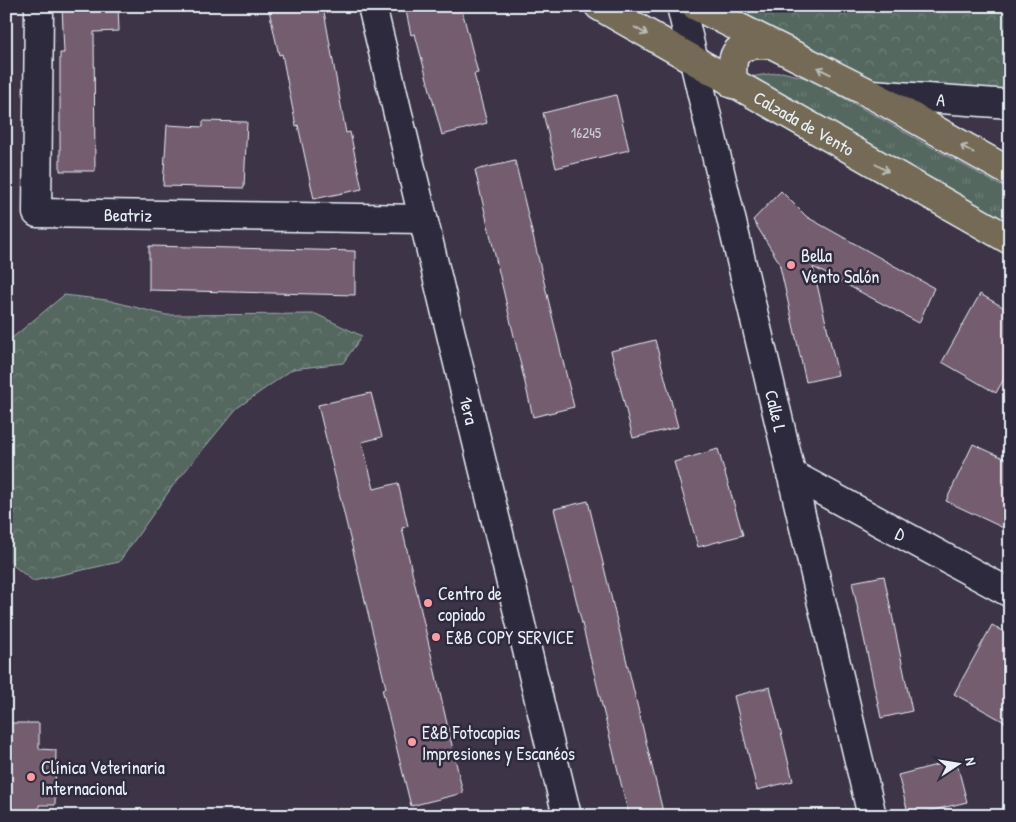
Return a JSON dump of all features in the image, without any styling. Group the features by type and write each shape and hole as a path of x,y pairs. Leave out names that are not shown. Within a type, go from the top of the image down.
{"main road":[{"path":"599,6 610,9 622,6"},
{"name":"Calzada de Vento","path":"599,6 1010,240"},
{"path":"696,6 871,94 1010,172"},
{"path":"733,84 732,65 734,53 743,46 769,44"}],"street":[{"name":"Beatriz","path":"39,6 37,213 423,219"},
{"name":"1era","path":"372,6 567,816"},
{"name":"Calle L","path":"681,6 872,816"},
{"name":"A","path":"871,94 1010,104"},
{"name":"D","path":"791,474 1010,593"}],"green space":[{"path":"696,6 1010,6 1010,104 871,94"},
{"path":"782,72 810,79 1010,191 1010,228 749,77"},
{"path":"64,295 107,300 166,315 316,314 362,336 343,363 293,369 237,408 172,487 119,562 33,581 6,560 6,343"}],"building":[{"path":"62,6 118,6 119,31 94,32 95,171 60,171 60,53 64,53"},
{"path":"268,6 323,6 346,133 350,132 362,189 314,199 298,125 296,126 282,54 279,55"},
{"path":"405,6 461,6 478,73 474,74 487,123 442,135 415,34 411,35"},
{"path":"616,95 629,150 556,168 543,113"},
{"path":"203,121 247,122 244,188 163,186 167,125 203,127"},
{"path":"515,161 574,407 533,417 475,170"},
{"path":"781,191 807,217 934,288 919,323 813,267 838,375 806,382 779,262 753,220"},
{"path":"149,246 355,251 355,295 149,290"},
{"path":"980,294 1010,311 1010,368 996,393 942,362"},
{"path":"655,340 678,427 633,438 611,351"},
{"path":"371,393 382,437 362,442 374,489 398,483 408,526 402,528 463,793 411,806 382,689 386,688 318,405"},
{"path":"973,444 1010,461 1010,531 946,501"},
{"path":"718,449 743,535 698,547 674,462"},
{"path":"588,501 664,816 629,816 554,509"},
{"path":"884,576 912,711 881,718 852,582"},
{"path":"992,625 1010,635 1010,725 954,694"},
{"path":"770,687 793,781 757,790 734,696"},
{"name":"Clínica Veterinaria Internacional","path":"6,723 39,723 39,749 56,750 55,805 39,805 39,816 6,816"},
{"path":"956,760 967,802 909,816 898,775"}],"place":[{"name":"Bella Vento Salón","path":"791,265"},
{"name":"Centro de copiado","path":"428,603"},
{"name":"E&B COPY SERVICE","path":"436,637"},
{"name":"E&B Fotocopias Impresiones y Escanéos","path":"412,742"},
{"name":"Clínica Veterinaria Internacional","path":"31,777"}]}
